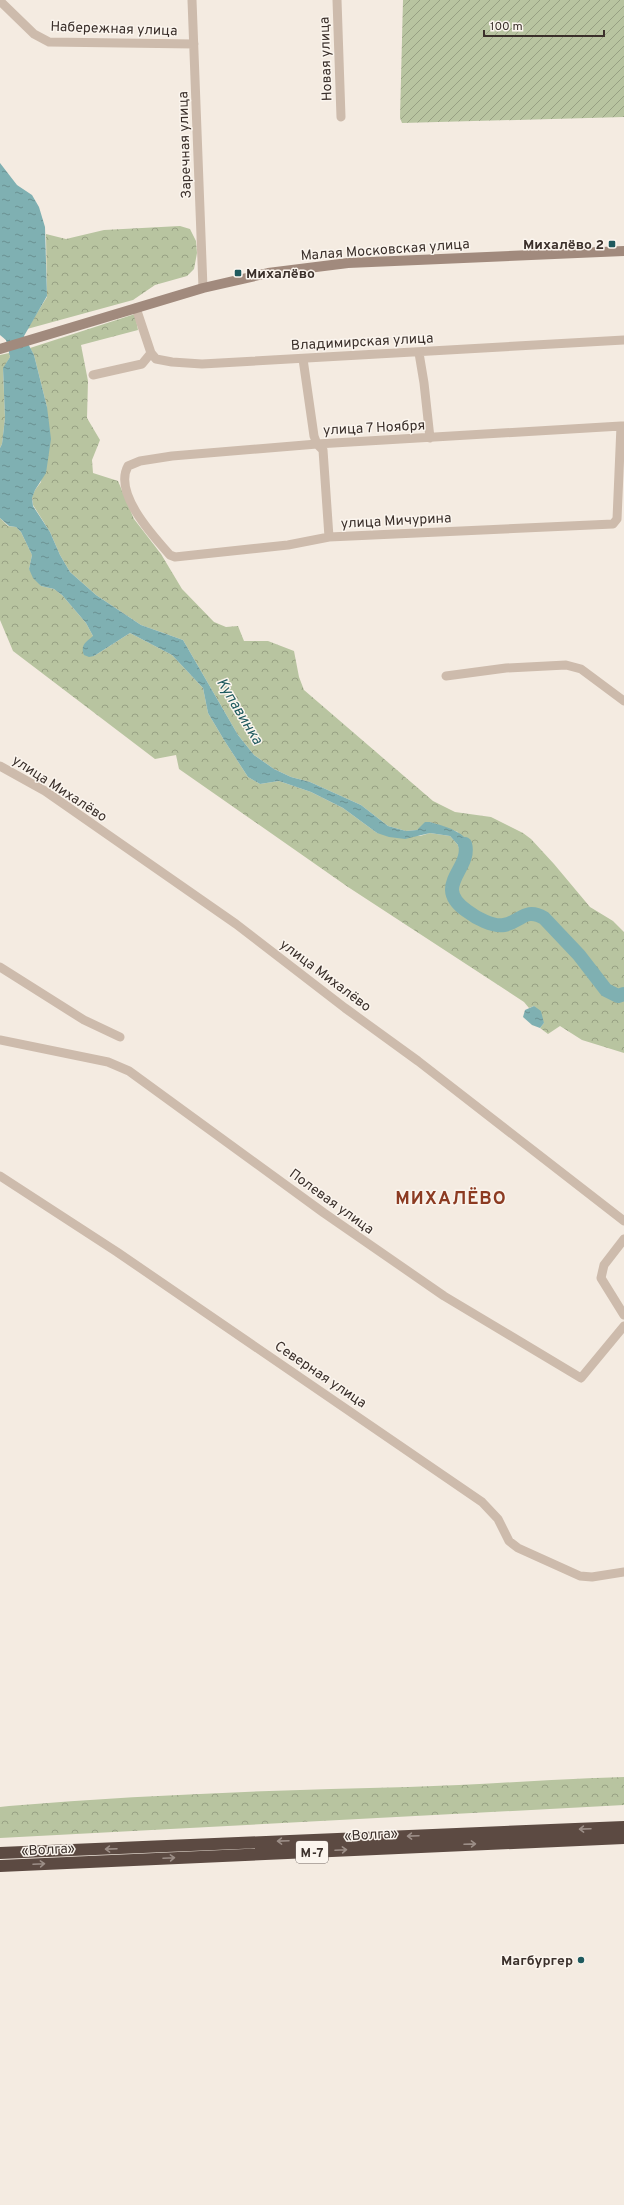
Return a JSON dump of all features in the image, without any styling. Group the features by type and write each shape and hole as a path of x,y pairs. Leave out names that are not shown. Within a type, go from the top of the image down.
{"highway":[{"name":"«Волга»","path":"0,1853 624,1827"},
{"name":"«Волга»","path":"0,1866 624,1838"}],"main road":[{"name":"Малая Московская улица","path":"0,349 203,288 268,273 348,263 624,251"}],"street":[{"name":"Заречная улица","path":"192,0 203,288"},
{"name":"Новая улица","path":"337,0 341,117"},
{"name":"Набережная улица","path":"0,1 34,34 48,42 194,44"},
{"path":"93,375 142,364 151,353 136,308"},
{"name":"Владимирская улица","path":"151,353 156,359 187,363 303,359 624,340"},
{"path":"419,352 430,438"},
{"path":"303,359 314,436 317,444 323,450 329,537"},
{"name":"улица 7 Ноября","path":"175,557 170,555 135,510 127,494 124,479 128,466 140,461 172,456 317,444 430,438 544,429 577,430 623,426"},
{"name":"улица Мичурина","path":"175,557 288,545 329,537 613,524 617,519 623,426"},
{"path":"446,676 506,668 566,665 581,669 624,701"},
{"name":"улица Михалёво","path":"0,766 9,769 45,791 236,924 345,1008 418,1061 624,1221"},
{"path":"0,967 84,1020 120,1037"},
{"name":"Полевая улица","path":"0,1040 108,1062 129,1071 330,1218 431,1288 581,1378 624,1326"},
{"name":"Северная улица","path":"0,1176 117,1252 482,1502 498,1519 509,1541 518,1548 580,1576 592,1577 624,1572"},
{"path":"624,1239 604,1265 601,1278 624,1315"}],"green space":[{"path":"403,0 624,0 624,117 402,123 400,118"},
{"path":"180,226 190,229 196,241 197,253 194,269 187,276 155,285 133,300 27,329 47,297 46,234 66,239 104,230"},
{"path":"135,314 138,330 81,345 88,381 87,418 100,440 92,460 93,473 118,481 134,519 161,554 182,589 214,622 226,627 238,626 244,641 268,641 294,651 299,677 304,690 433,801 455,812 491,817 523,833 531,839 554,864 590,907 613,921 624,932 624,1053 582,1040 560,1026 548,1034 540,1028 544,1023 534,1006 529,1008 524,1002 348,887 179,769 176,755 155,759 13,651 0,620 0,518 8,526 16,527 21,532 32,555 29,569 41,586 54,589 62,595 86,623 93,636 94,656 130,633 172,655 203,688 208,713 248,777 260,784 279,781 311,792 343,808 377,833 420,836 430,833 450,836 458,845 462,858 458,832 430,822 417,830 406,831 388,826 361,805 310,782 291,777 274,769 254,755 238,735 183,640 141,625 96,595 70,572 60,555 50,532 33,505 32,497 41,482 47,407 34,355 30,348"},
{"path":"9,353 10,357 3,369 5,418 2,444 0,448 0,355"},
{"path":"624,1777 624,1805 0,1838 0,1807 9,1806 208,1794 435,1786"}],"water":[{"path":"0,163 17,185 32,195 39,207 45,227 47,296 24,336 34,355 47,407 51,439 46,473 35,490 32,498 33,506 50,532 60,555 70,572 96,595 141,625 183,640 238,735 254,755 274,769 291,777 310,782 361,805 388,826 406,831 417,830 425,822 430,822 452,829 464,837 469,843 472,849 472,857 465,861 458,845 450,836 430,833 405,839 389,837 377,833 343,808 311,792 279,781 260,784 248,777 208,713 203,688 172,655 130,633 94,656 89,657 84,655 83,646 93,636 86,623 62,595 54,589 41,586 33,578 29,569 32,555 21,532 16,527 9,526 0,518 0,448 2,444 5,418 3,368 10,357 6,340 0,335"},
{"path":"534,1006 541,1011 544,1023 540,1028 532,1025 523,1017 525,1010"}],"waterway":[{"name":"Купавинка","path":"465,844 466,853 452,885 452,894 457,902 475,916 495,925 504,925 523,916 532,914 544,918 579,955 606,990 618,996 624,994"}],"place":[{"name":"Михалёво 2","path":"612,244"},
{"name":"Михалёво","path":"238,273"},
{"name":"Магбургер","path":"581,1960"}],"district":[{"name":"МИХАЛЁВО","path":"451,1198"}]}
